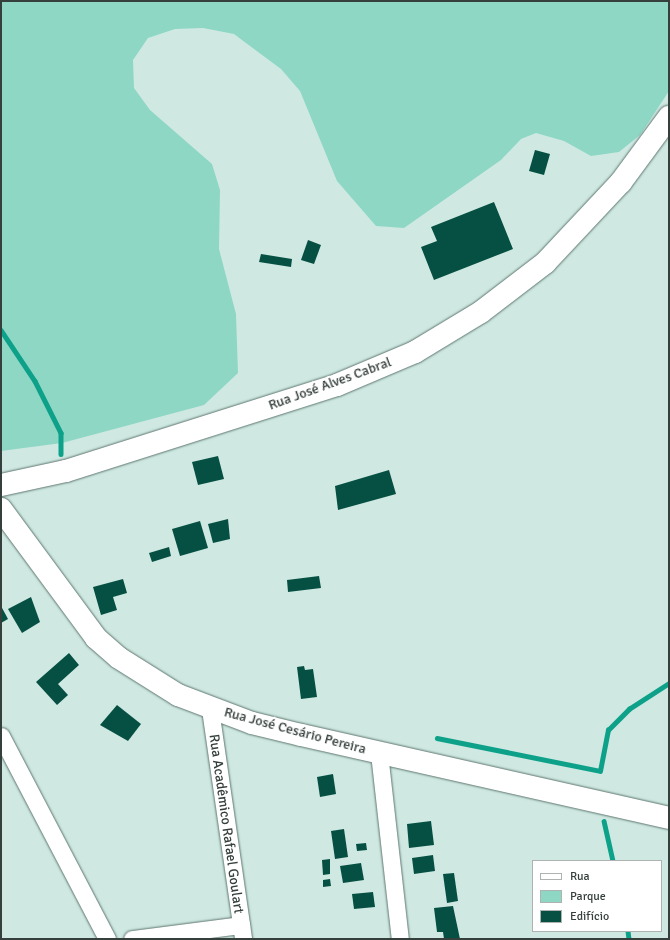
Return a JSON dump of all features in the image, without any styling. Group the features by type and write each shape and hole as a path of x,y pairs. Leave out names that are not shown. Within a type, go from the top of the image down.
{"main road":[{"name":"Rua José Alves Cabral","path":"1,485 66,471 338,385 415,352 481,312 545,263 621,182 669,117"},
{"name":"Rua José Cesário Pereira","path":"1,509 96,638 148,677 210,709 259,724 379,753 669,818"}],"street":[{"name":"Rua Acadêmico Rafael Goulart","path":"210,709 242,932"},
{"path":"1,736 107,939"},
{"path":"379,753 400,939"},
{"path":"132,939 242,932"}],"green space":[{"path":"1,1 669,1 669,91 640,135 619,152 591,156 564,141 536,133 521,139 501,160 404,228 376,226 337,181 300,91 281,69 234,34 203,28 175,29 148,38 133,60 134,88 150,110 212,164 220,190 219,249 236,314 238,373 204,405 62,443 1,451"}],"building":[{"path":"535,150 550,154 544,175 529,171"},
{"path":"494,202 513,249 434,280 421,247 437,241 431,227"},
{"path":"308,240 321,245 314,264 301,260"},
{"path":"261,254 292,259 291,267 259,262"},
{"path":"218,456 224,479 198,485 192,462"},
{"path":"389,470 396,494 338,510 335,486"},
{"path":"228,519 230,539 213,543 208,524"},
{"path":"200,521 208,548 180,556 172,529"},
{"path":"169,547 171,556 152,562 149,553"},
{"path":"319,576 321,588 288,592 287,580"},
{"path":"123,579 127,593 113,597 117,610 101,615 93,587"},
{"path":"31,597 40,622 22,633 8,609"},
{"path":"1,606 8,619 1,623"},
{"path":"69,653 79,665 58,684 68,695 57,705 36,682"},
{"path":"304,666 305,670 313,669 317,697 301,699 297,667"},
{"path":"117,705 141,724 128,741 100,725"},
{"path":"333,774 336,794 320,797 317,777"},
{"path":"431,821 434,845 409,848 407,824"},
{"path":"344,829 348,857 335,859 331,831"},
{"path":"366,843 367,850 357,851 356,844"},
{"path":"433,855 435,871 414,874 412,858"},
{"path":"330,859 330,874 323,875 322,860"},
{"path":"361,863 364,880 343,883 340,866"},
{"path":"454,873 458,901 447,903 443,874"},
{"path":"330,879 331,886 323,887 323,880"},
{"path":"373,892 375,907 354,909 352,894"},
{"path":"453,906 460,939 444,939 443,932 437,932 434,908"}],"waterway":[{"path":"1,330 35,381 61,433 61,454"},
{"path":"437,738 600,771 608,730 629,709 669,683"},
{"path":"604,821 613,860"},
{"path":"628,932 629,939"}]}
